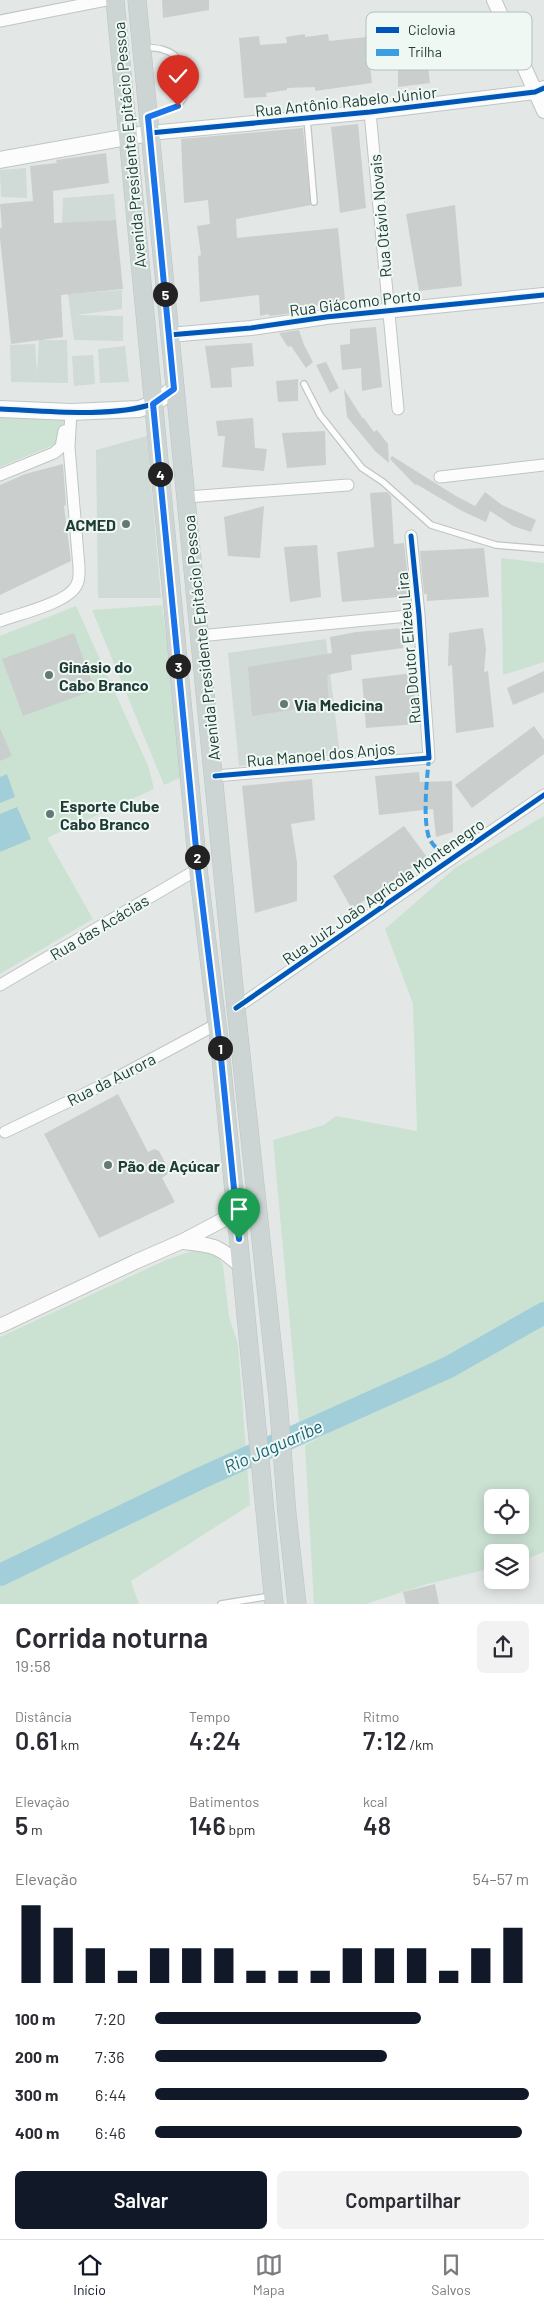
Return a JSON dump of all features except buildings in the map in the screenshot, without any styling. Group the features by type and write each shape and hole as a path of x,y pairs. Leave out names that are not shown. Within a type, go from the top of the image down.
{"main road":[{"name":"Avenida Presidente Epitácio Pessoa","path":"115,0 198,869 217,1024 242,1267 264,1517 274,1600"},
{"name":"Avenida Presidente Epitácio Pessoa","path":"137,0 174,389 187,497 199,636 236,1008 278,1398 287,1514 297,1604"},
{"name":"Rua Antônio Rabelo Júnior","path":"0,160 128,136 149,125"},
{"path":"0,409 64,412 139,409 153,404 174,389"}],"street":[{"path":"0,21 106,0"},
{"path":"494,0 500,12"},
{"path":"529,70 539,90 544,111"},
{"name":"Rua Antônio Rabelo Júnior","path":"149,125 307,118 370,112 539,90"},
{"name":"Rua Otávio Novais","path":"370,112 398,409"},
{"name":"Rua Giácomo Porto","path":"169,335 251,328 389,310 544,295"},
{"path":"0,475 54,452 61,447 64,440 62,417 64,412"},
{"path":"0,621 68,596 76,586 79,577 70,458 64,412"},
{"path":"54,452 70,458"},
{"path":"440,477 544,464"},
{"path":"187,497 348,485"},
{"name":"Rua Doutor Elizeu Lira","path":"411,536 419,615 429,758"},
{"path":"199,636 419,615"},
{"name":"Rua Manoel dos Anjos","path":"214,776 429,758"},
{"name":"Rua Juiz João Agrícola Montenegro","path":"236,1008 544,795"},
{"name":"Rua das Acácias","path":"0,985 198,869"},
{"name":"Rua da Aurora","path":"5,1132 107,1083 217,1024"},
{"path":"0,1326 183,1241 236,1213"},
{"path":"183,1241 212,1245 227,1253 242,1267"}],"lane":[{"path":"141,46 164,49 174,55 183,66 186,84 184,97 178,106 149,125"},
{"path":"307,118 314,202"},
{"path":"304,384 320,414 362,468 383,482 431,526 496,545 544,549"},
{"path":"221,1604 274,1600"}],"shaded area":[{"path":"26,168 27,198 1,197 0,170"},
{"path":"114,194 116,220 62,223 63,198"},
{"path":"122,290 122,309 76,315 123,316 123,341 74,340 68,294"},
{"path":"39,340 67,340 68,383 11,382 10,345 35,344 37,373"},
{"path":"125,346 129,382 100,383 98,349"},
{"path":"93,355 95,384 74,386 72,356"},
{"name":"ACMED","path":"147,436 161,598 98,598 96,450"},
{"name":"Via Medicina","path":"326,639 340,755 239,766 228,653"}],"green space":[{"path":"0,414 58,416 67,423 67,435 56,444 0,467"},
{"path":"501,558 544,563 544,662 503,675"},
{"path":"162,605 184,776 164,785 92,610"},
{"name":"Esporte Clube Cabo Branco","path":"76,606 149,768 154,789 47,838 93,919 0,974 0,636"},
{"path":"544,816 544,1315 449,1367 300,1433 273,1140 324,1125 336,1116 417,1131 413,1004 385,929 455,868"},
{"path":"201,1248 215,1253 223,1265 229,1317 238,1344 250,1505 131,1581 139,1604 0,1604 0,1337 168,1259"},
{"path":"544,1325 544,1552 529,1558 529,1544 484,1544 484,1570 424,1585 366,1604 314,1604 305,1445"}],"water":[{"path":"7,774 15,797 0,803 0,777"},
{"path":"17,807 31,839 0,852 0,814"}],"waterway":[{"name":"Rio Jaguaribe","path":"0,1575 201,1478 449,1367 544,1313"}],"marked path":[{"path":"429,758 426,823 430,840 441,853 450,859"}],"cycle path":[{"path":"150,133 370,112 535,92 544,88"},
{"path":"169,335 251,328 326,317 544,295"},
{"path":"0,409 98,412 117,411 153,404"},
{"path":"215,776 429,758 419,615 411,536"},
{"path":"236,1008 544,795"}],"place":[{"name":"ACMED","path":"126,524"},
{"name":"Ginásio do Cabo Branco","path":"49,675"},
{"name":"Via Medicina","path":"284,704"},
{"name":"Esporte Clube Cabo Branco","path":"50,814"},
{"name":"Pão de Açúcar","path":"108,1165"}],"route":[{"path":"178,106 148,117 174,389 153,404 198,869 220,1048 239,1239"}]}
